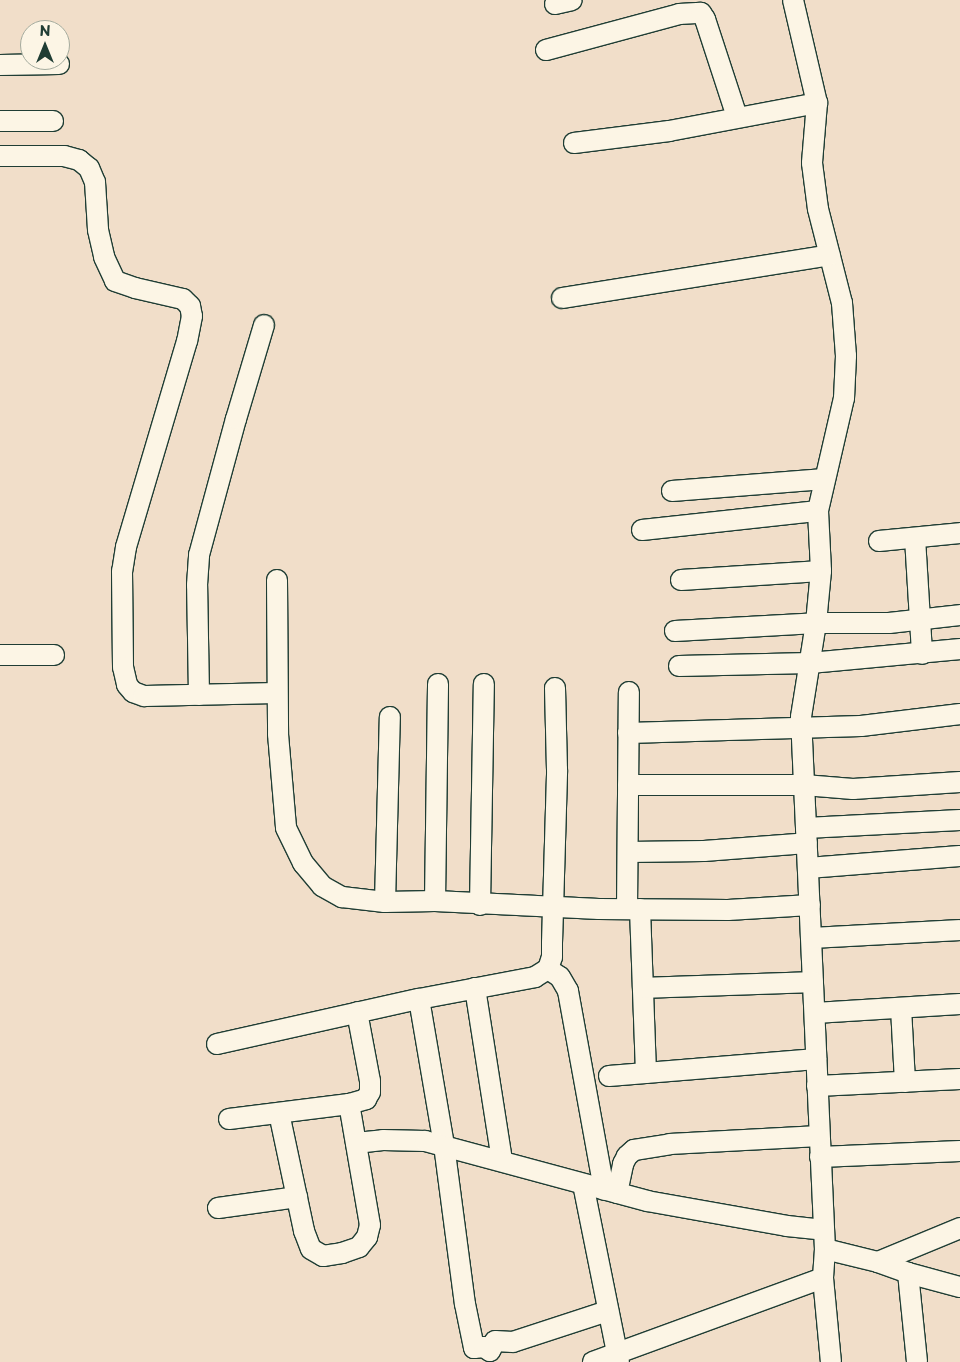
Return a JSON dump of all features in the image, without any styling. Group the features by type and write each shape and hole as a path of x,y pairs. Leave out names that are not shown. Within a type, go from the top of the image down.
{"street":[{"path":"793,0 817,103 812,163 818,209 842,303 846,356 844,398 818,511 821,571 816,623 801,717 812,938 824,1239 823,1278 828,1361"},
{"path":"546,50 679,14 701,13 705,19 737,117"},
{"path":"0,65 20,65"},
{"path":"574,143 669,132 737,117 817,103"},
{"path":"0,121 53,121"},
{"path":"0,156 64,156 79,160 90,168 95,182 98,230 104,257 115,281 183,299 190,306 192,316 187,341 126,547 121,595 123,667 127,685 134,692 144,696 277,693"},
{"path":"562,298 830,255"},
{"path":"199,694 197,585 199,555 264,325"},
{"path":"672,491 825,479"},
{"path":"642,530 818,511"},
{"path":"879,541 960,533"},
{"path":"915,538 922,654"},
{"path":"681,580 821,571"},
{"path":"277,580 277,693 286,828 303,863 322,886 342,897 385,902 435,901 480,905 728,910 810,905"},
{"path":"676,632 816,623 889,623 960,615"},
{"path":"679,666 810,663 960,649"},
{"path":"0,655 54,654"},
{"path":"435,901 438,684"},
{"path":"480,905 484,684"},
{"path":"217,1044 357,1012 535,977 548,969 552,957 556,770 555,688"},
{"path":"629,692 628,852 643,988 646,1073"},
{"path":"628,733 801,730 861,726 960,714"},
{"path":"385,902 390,717"},
{"path":"628,785 804,785 853,789 960,782"},
{"path":"628,852 704,851 807,836 960,820"},
{"path":"808,868 960,856"},
{"path":"812,938 960,930"},
{"path":"548,969 560,978 568,991 611,1191"},
{"path":"643,988 813,982"},
{"path":"475,988 502,1161"},
{"path":"419,999 444,1145 465,1304 474,1348 484,1347 490,1351 496,1341 513,1342 608,1311"},
{"path":"815,1013 960,1004"},
{"path":"901,1008 905,1082"},
{"path":"229,1119 349,1104 366,1099 370,1092 370,1081 357,1012"},
{"path":"609,1076 816,1059"},
{"path":"817,1086 960,1079"},
{"path":"279,1112 304,1231 311,1249 323,1256 342,1253 359,1247 367,1237 370,1225 349,1104"},
{"path":"611,1191 626,1156 634,1150 670,1144 819,1136"},
{"path":"356,1143 402,1139 444,1145 647,1201 787,1226 908,1273 960,1287"},
{"path":"820,1157 960,1151"},
{"path":"583,1184 618,1358"},
{"path":"218,1208 297,1197"},
{"path":"878,1262 960,1228"},
{"path":"908,1273 918,1362"},
{"path":"593,1362 618,1358 823,1278"}]}
